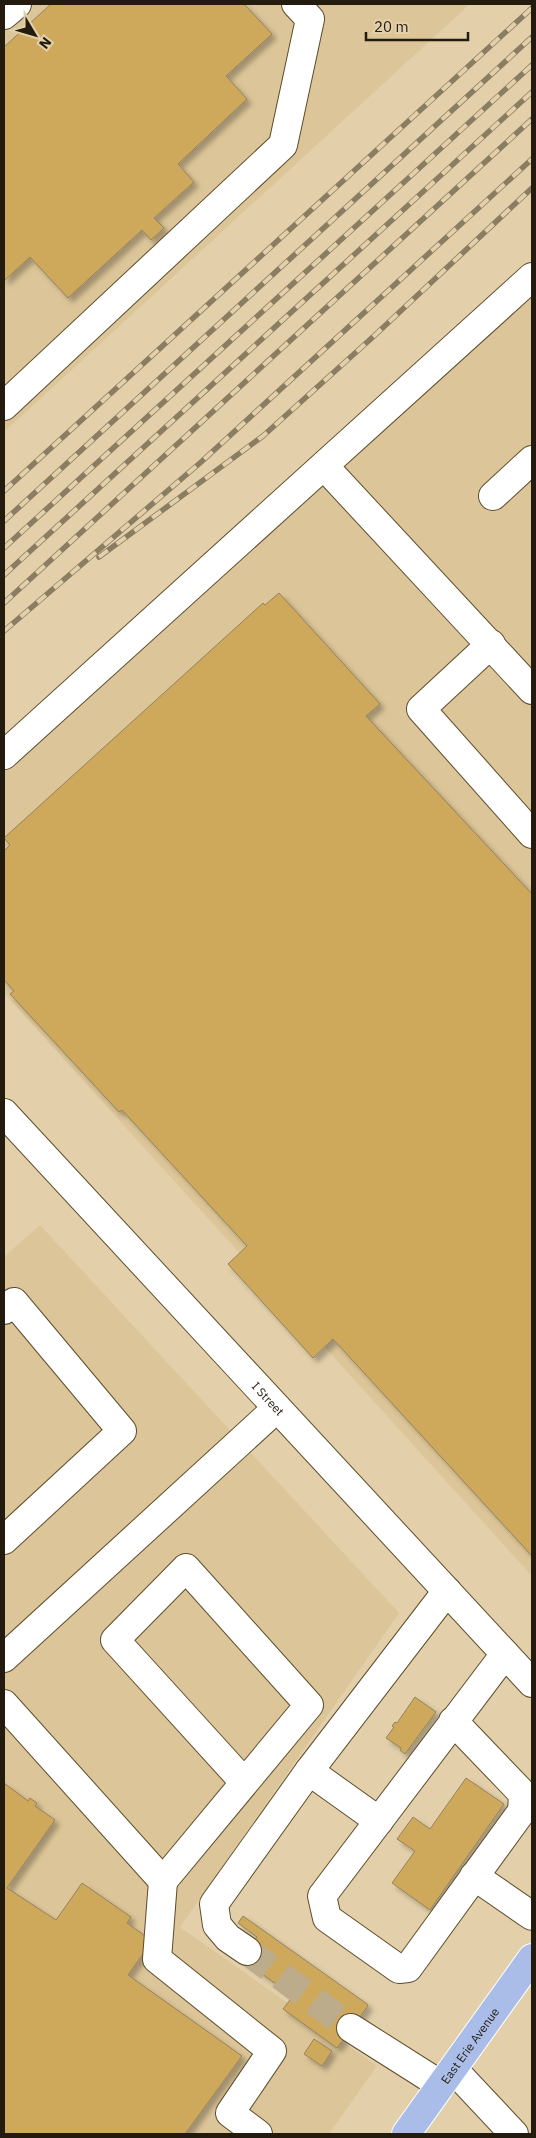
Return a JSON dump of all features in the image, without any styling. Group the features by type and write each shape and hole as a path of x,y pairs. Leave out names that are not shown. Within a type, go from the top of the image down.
{"main road":[{"name":"East Erie Avenue","path":"406,2134 532,1958"}],"street":[{"path":"4,406 283,145 310,19 296,4"},
{"path":"4,755 532,278"},
{"path":"493,496 532,460"},
{"path":"324,466 532,690"},
{"path":"491,644 421,709 532,834"},
{"name":"I Street","path":"4,1113 532,1684"},
{"path":"4,1310 14,1302 122,1431 4,1540"},
{"path":"4,1658 277,1408"},
{"path":"244,1782 115,1640 186,1568 309,1705 163,1881 157,1959 272,2051 230,2113 258,2134"},
{"path":"247,1951 228,1938 217,1925 214,1904 309,1771 446,1591"},
{"path":"453,1721 523,1794 522,1811 408,1968 399,1970 327,1918 322,1896 453,1721 504,1654"},
{"path":"4,1704 163,1881"},
{"path":"309,1771 379,1821"},
{"path":"474,1876 532,1916"},
{"path":"351,2028 447,2077 514,2134"}],"shaded area":[{"path":"4,4 470,4 4,432"},
{"path":"532,289 532,1576 4,993 4,769"},
{"path":"40,1225 399,1613 180,1927 377,2066 329,2134 4,2134 4,1257"}],"building":[{"path":"51,4 244,4 272,34 226,76 247,99 178,164 194,182 154,218 164,228 151,240 142,230 68,298 30,257 4,281 4,47"},
{"path":"279,593 380,704 366,716 532,894 532,1556 333,1339 313,1358 228,1264 247,1246 122,1110 119,1112 10,994 14,991 4,980 4,851 10,845 4,838 263,603 265,605"},
{"path":"415,1697 436,1712 405,1754 400,1750 401,1748 386,1738 394,1727 392,1726 395,1722 397,1723"},
{"path":"466,1778 504,1804 430,1910 392,1883 415,1851 397,1839 413,1817 430,1829"},
{"path":"4,1783 28,1801 30,1798 37,1803 35,1806 55,1820 7,1888 56,1920 82,1883 131,1917 127,1923 152,1941 128,1975 242,2056 185,2134 4,2134"},
{"path":"243,1916 367,2004 368,2006 337,2048 283,2009 293,1996 241,1959 257,1937 238,1923"},
{"path":"314,2039 332,2051 322,2066 304,2054"}],"tunnel":[{"path":"247,1951 351,2028"}],"railway":[{"path":"4,491 532,8"},
{"path":"4,521 532,37"},
{"path":"4,548 532,65"},
{"path":"4,575 532,92"},
{"path":"4,603 532,119"},
{"path":"4,631 200,463 532,159"},
{"path":"99,557 263,436 374,336 532,188"}]}
